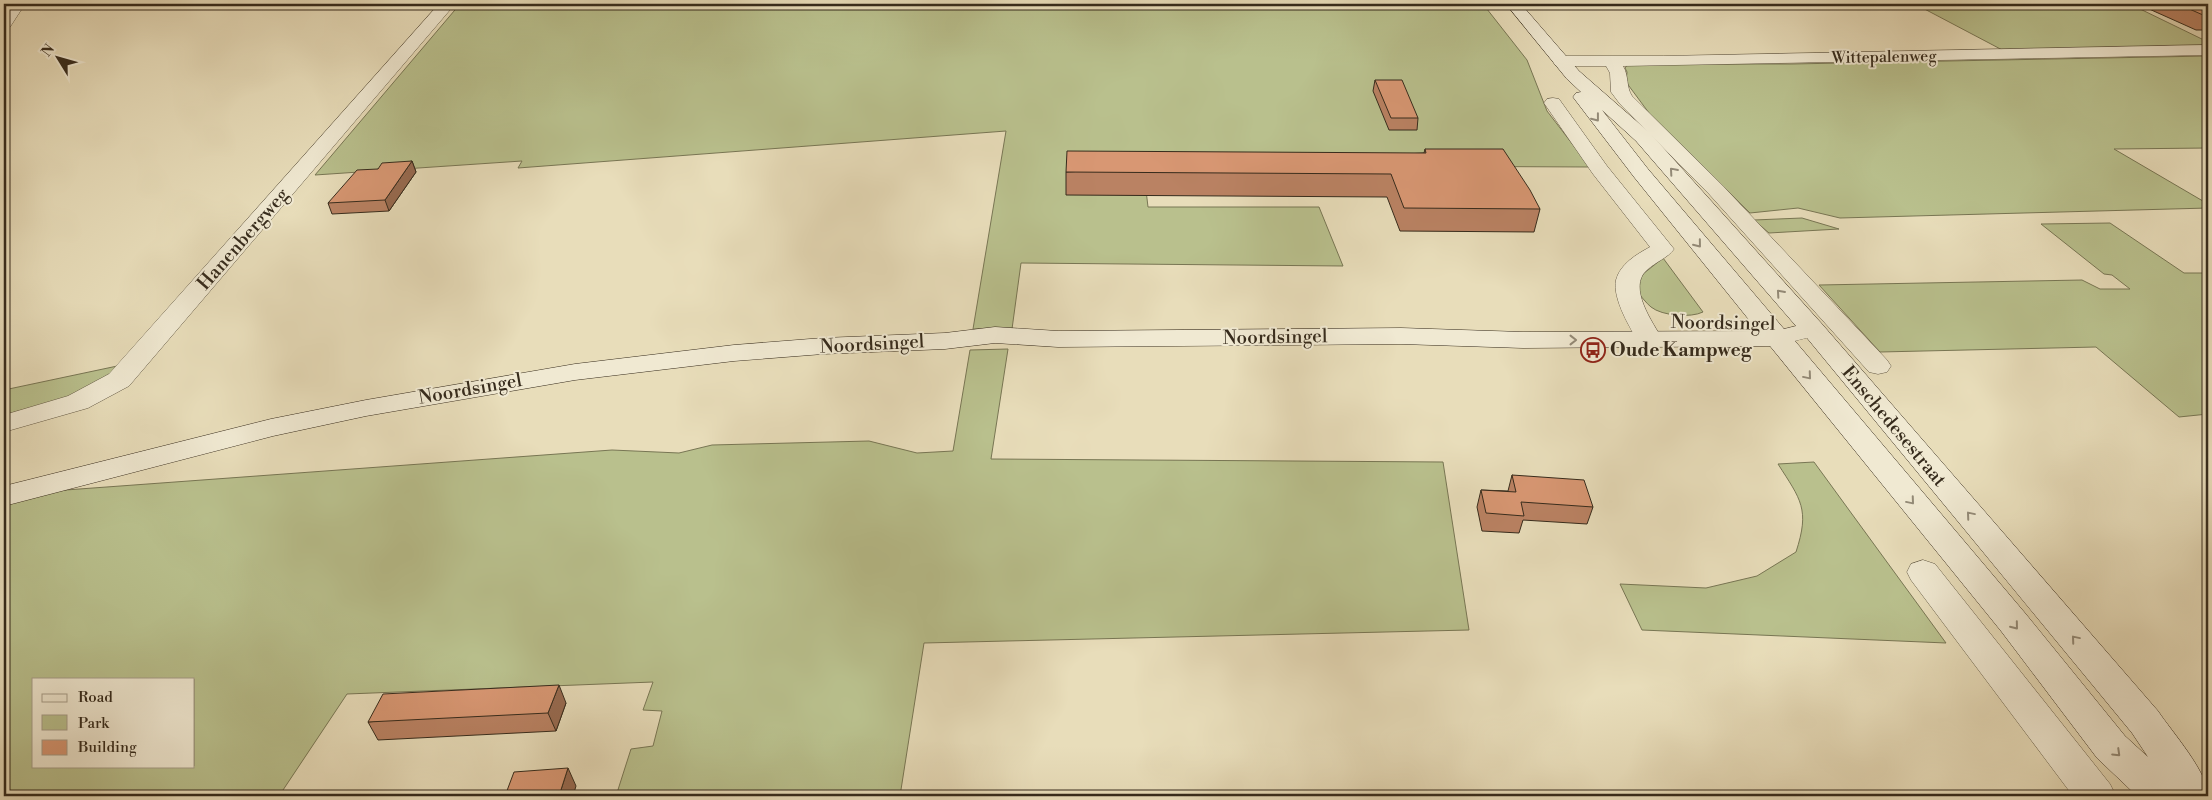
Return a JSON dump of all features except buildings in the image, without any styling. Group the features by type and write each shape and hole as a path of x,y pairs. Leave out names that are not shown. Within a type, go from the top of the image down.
{"street":[{"path":"4,24 17,4"},
{"name":"Hanenbergweg","path":"4,424 65,407 95,395 119,380 447,4"},
{"name":"Enschedesestraat","path":"1512,4 1567,68 1643,137 1813,330 2145,722 2182,777 2192,796"},
{"name":"Wittepalenweg","path":"1567,68 1612,62 2208,50"},
{"name":"Enschedesestraat","path":"1612,62 1619,73 1620,92 1626,100 1716,190 1878,366"},
{"name":"Enschedesestraat","path":"1567,68 1588,107 1769,329 2013,622 2111,747 2162,796"},
{"path":"1553,103 1600,170 1663,249 1631,273 1627,282 1629,295 1646,331"},
{"name":"Noordsingel","path":"4,496 272,428 366,408 478,387 575,372 734,353 823,346 945,341 1016,346 1058,339 1402,336 1523,340 1646,331 1813,330"},
{"path":"1923,572 2096,796"}],"green space":[{"path":"460,4 1483,4 1527,60 1547,111 1590,167 1143,165 1148,207 1319,207 1343,266 1021,263 1012,329 973,329 1006,131 518,168 522,161 315,175"},
{"path":"1915,4 2135,4 2136,7 2208,42 2208,48 2008,53"},
{"path":"2208,56 2208,148 2114,149 2208,204 2208,208 1840,218 1798,208 1750,213 1649,113 1626,82 1627,72 1625,68 1628,64 1791,64"},
{"path":"1802,218 1839,229 1769,233 1754,220"},
{"path":"2110,223 2184,273 2208,273 2208,414 2179,417 2096,347 1880,352 1819,285 2082,280 2100,289 2130,289 2112,275 2104,274 2041,224"},
{"path":"1663,258 1703,312 1684,315 1662,312 1651,307 1637,292 1638,278"},
{"path":"1008,349 991,459 1443,462 1469,630 924,643 900,796 616,796 631,749 653,746 662,711 643,710 653,682 347,694 279,796 4,796 4,505 52,491 612,450 679,453 712,445 869,441 917,453 953,451 970,350"},
{"path":"122,365 107,381 81,394 4,415 4,390"},
{"path":"1814,462 1946,643 1642,630 1620,584 1706,588 1757,576 1796,552 1802,525 1801,505 1778,464"}],"place":[{"name":"Oude Kampweg","path":"1593,350"}]}
